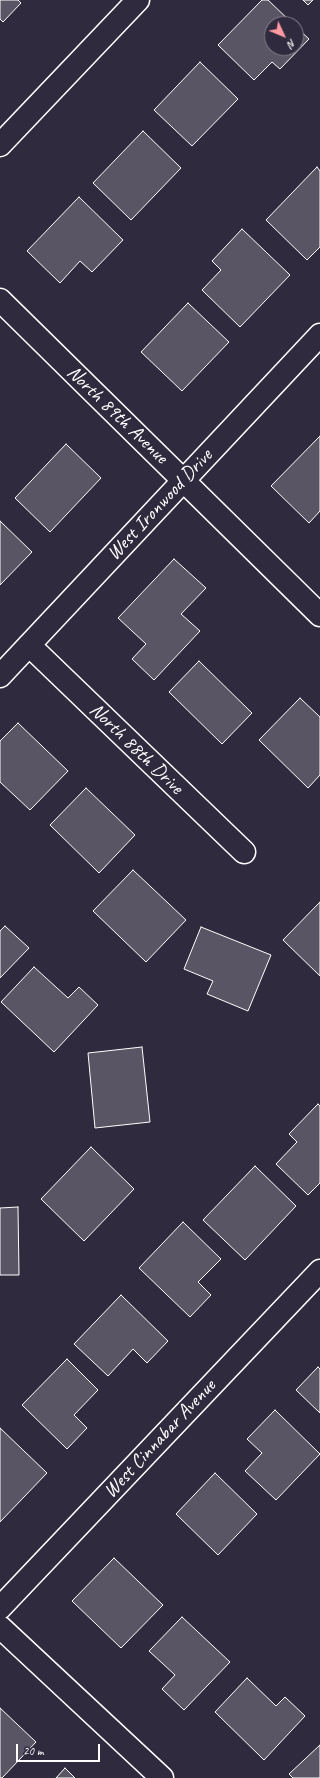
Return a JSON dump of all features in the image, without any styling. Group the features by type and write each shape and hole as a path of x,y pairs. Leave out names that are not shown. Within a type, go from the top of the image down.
{"street":[{"path":"0,145 138,0"},
{"name":"North 89th Avenue","path":"0,300 320,614"},
{"name":"West Ironwood Drive","path":"0,676 320,335"},
{"name":"North 88th Drive","path":"29,645 244,852"},
{"name":"West Cinnabar Avenue","path":"0,1608 320,1271"},
{"path":"0,1627 162,1778"}],"building":[{"path":"0,0 18,0 21,3 3,22 0,19"},
{"path":"262,0 268,0 285,16 264,16 264,56 293,56 280,69 272,62 254,80 218,45"},
{"path":"303,0 313,0 308,5"},
{"path":"304,34 309,39 304,44"},
{"path":"200,62 238,99 192,146 154,110"},
{"path":"143,131 181,168 131,220 93,183"},
{"path":"317,167 320,171 320,247 307,260 266,220"},
{"path":"79,197 123,240 92,272 80,261 60,283 27,251"},
{"path":"242,229 290,275 240,327 202,290 221,270 212,261"},
{"path":"188,303 229,342 182,391 141,352"},
{"path":"320,436 320,511 309,523 271,486"},
{"path":"66,444 101,478 50,532 15,498"},
{"path":"0,521 32,552 0,585"},
{"path":"174,559 206,588 181,614 200,631 154,680 132,659 146,644 118,618"},
{"path":"199,661 252,713 222,744 169,692"},
{"path":"300,698 320,717 320,775 308,788 259,740"},
{"path":"18,723 68,771 30,810 0,782 0,741"},
{"path":"86,788 135,835 99,873 50,825"},
{"path":"133,870 186,920 146,962 93,911"},
{"path":"320,902 320,976 283,940"},
{"path":"5,926 29,948 0,978 0,931"},
{"path":"201,927 271,955 248,1011 207,994 213,981 184,969"},
{"path":"34,967 68,998 79,987 98,1005 54,1052 1,1002"},
{"path":"142,1047 150,1122 95,1128 88,1053"},
{"path":"318,1104 320,1106 320,1183 308,1195 276,1164 297,1142 289,1134"},
{"path":"91,1147 134,1189 84,1241 41,1199"},
{"path":"255,1166 296,1206 245,1260 203,1220"},
{"path":"18,1207 19,1275 0,1275 0,1208"},
{"path":"183,1222 221,1259 198,1282 211,1295 190,1317 139,1268"},
{"path":"121,1295 168,1341 147,1363 133,1349 108,1376 74,1344"},
{"path":"67,1359 98,1390 74,1415 87,1428 67,1449 22,1405"},
{"path":"318,1367 320,1369 320,1413 296,1390"},
{"path":"275,1410 320,1454 276,1500 245,1471 262,1453 247,1439"},
{"path":"0,1428 47,1473 0,1522"},
{"path":"215,1473 257,1514 218,1555 176,1514"},
{"path":"114,1558 163,1605 121,1648 72,1601"},
{"path":"182,1617 230,1662 184,1710 162,1689 175,1675 149,1651"},
{"path":"247,1678 276,1706 285,1697 305,1716 264,1760 215,1712"},
{"path":"0,1708 36,1742 2,1778 0,1778"},
{"path":"320,1745 320,1778 293,1778 289,1774"},
{"path":"65,1768 75,1778 56,1778"}]}
